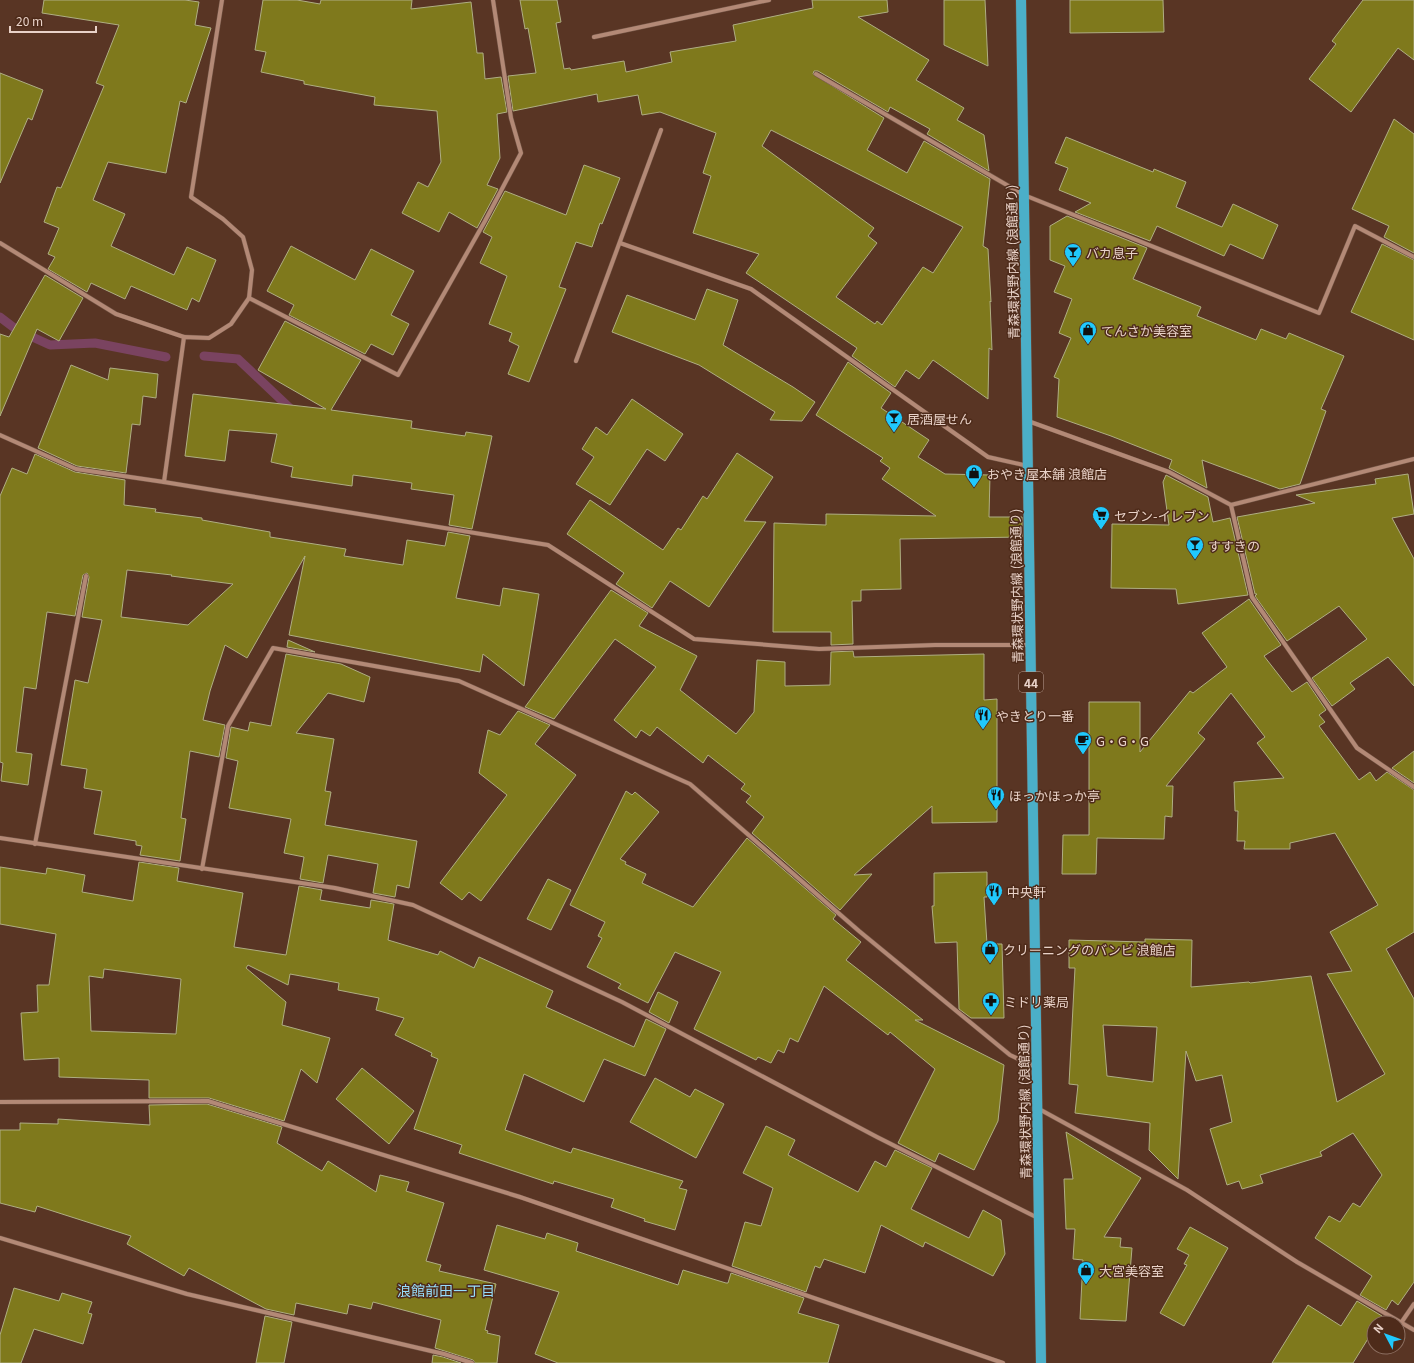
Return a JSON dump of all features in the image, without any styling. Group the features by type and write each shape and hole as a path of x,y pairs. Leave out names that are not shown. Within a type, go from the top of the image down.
{"main road":[{"name":"青森環状野内線 (浪館通り)","path":"1021,0 1041,1363"}],"street":[{"path":"0,243 116,314 184,337 209,338 231,324 249,298 252,270 243,237 223,219 191,197 222,0"},
{"path":"249,298 398,375 485,221 521,153 511,118 493,0"},
{"path":"594,37 769,0"},
{"path":"816,74 1024,195 1319,313 1356,226 1414,257"},
{"path":"576,361 661,130"},
{"path":"620,243 751,289 988,457 1028,466"},
{"path":"164,482 184,337"},
{"path":"1027,421 1169,472 1231,505 1414,459"},
{"path":"0,435 76,469 548,545 694,639 819,649 935,644 1030,645"},
{"path":"1231,505 1252,597 1357,748 1414,787"},
{"path":"35,844 86,576"},
{"path":"202,869 228,726 273,648 459,681 690,784 859,931 1010,1055 1036,1068"},
{"path":"0,838 336,888 413,905 622,1002 877,1137 1038,1218"},
{"path":"0,1102 208,1102 520,1197 1003,1363"},
{"path":"1037,1108 1187,1190 1297,1262 1387,1315"},
{"path":"0,1238 187,1294 444,1354 472,1363"},
{"path":"1406,1316 1414,1304"}],"building":[{"path":"44,0 185,0 199,2 195,25 211,28 186,103 180,101 166,173 108,162 93,200 125,214 111,246 174,275 187,247 216,260 199,302 192,298 187,310 131,286 125,299 91,283 87,292 48,269 55,257 48,254 59,228 44,222 57,187 61,188 104,86 96,83 119,25 42,13"},
{"path":"263,0 297,0 320,4 321,0 412,0 411,9 471,2 477,53 483,53 485,79 501,77 507,112 497,114 500,158 487,185 498,189 477,228 449,212 439,232 402,213 418,182 428,187 441,162 437,111 374,105 375,97 304,84 304,81 261,72 266,52 255,50"},
{"path":"520,0 557,0 561,22 556,23 564,69 570,68 571,70 624,61 626,72 672,62 670,52 736,41 733,25 813,8 812,0 887,0 888,12 858,17 929,60 916,80 964,108 957,120 984,135 989,171 927,134 930,129 890,107 888,112 818,71 814,71 813,74 884,118 867,150 907,173 924,141 990,179 983,246 988,249 991,302 990,301 992,350 989,348 988,399 933,360 919,379 906,370 895,387 852,356 857,348 746,273 759,254 693,233 711,176 703,173 716,133 660,112 642,115 638,95 598,102 597,94 513,111 508,76 536,73 528,28 525,29","holes":["771,130 963,227 933,273 923,267 882,325 877,321 875,324 836,297 877,243 868,236 874,228 762,146"]},
{"path":"944,0 985,0 988,66 944,45"},
{"path":"1070,0 1163,0 1164,32 1070,33"},
{"path":"1363,0 1414,0 1414,60 1398,48 1351,112 1309,79 1336,44 1332,41"},
{"path":"0,73 43,90 32,120 28,118 0,183"},
{"path":"1394,119 1414,134 1414,253 1384,237 1389,226 1352,209"},
{"path":"1066,137 1153,172 1154,169 1186,182 1176,207 1222,227 1233,204 1278,225 1263,259 1230,244 1224,256 1157,226 1150,241 1075,212 1091,203 1059,190 1068,168 1055,163"},
{"path":"584,165 620,178 602,224 600,223 592,247 576,242 559,287 566,289 529,382 508,374 519,346 509,341 512,333 489,324 507,276 480,263 492,237 483,232 505,191 566,215"},
{"path":"1067,216 1147,248 1133,279 1201,307 1197,316 1256,340 1261,329 1286,339 1289,333 1344,356 1321,409 1326,411 1300,484 1280,489 1202,460 1207,488 1169,468 1172,460 1057,417 1059,379 1054,377 1071,338 1059,333 1072,299 1054,292 1065,266 1050,260 1050,226"},
{"path":"1382,244 1414,260 1414,340 1351,312"},
{"path":"291,246 355,280 371,249 414,271 391,315 409,324 393,355 371,344 365,354 289,315 294,305 267,291"},
{"path":"45,275 83,298 59,341 37,329 0,416 0,334 9,337"},
{"path":"707,289 738,300 723,345 815,402 802,421 770,420 775,412 699,365 612,332 627,295 695,320"},
{"path":"285,321 361,360 331,410 412,421 411,428 465,436 466,432 492,436 472,529 449,525 454,495 411,489 412,483 353,475 352,486 291,477 293,467 271,462 277,434 229,430 225,461 185,456 193,394 326,409 258,370"},
{"path":"848,362 891,393 881,408 929,440 918,457 945,474 990,475 989,517 1022,517 1022,537 900,539 901,589 861,590 861,601 852,601 853,644 831,645 831,632 773,632 774,523 826,525 826,514 936,516 882,479 890,468 880,461 883,458 816,415"},
{"path":"71,365 108,380 110,368 158,374 156,398 143,396 140,425 132,424 126,473 77,466 38,448"},
{"path":"632,399 683,434 665,461 647,449 610,505 576,484 594,457 582,449 596,427 607,435"},
{"path":"737,453 773,477 744,521 766,522 709,607 670,581 652,608 616,584 624,573 567,534 590,500 663,550 678,528 681,530 703,496 707,499"},
{"path":"35,454 75,472 125,480 124,505 156,509 155,512 202,518 202,520 270,532 270,537 346,549 344,556 403,565 407,540 445,546 448,532 470,536 456,598 500,606 503,588 539,594 524,686 483,654 480,672 289,635 305,556 247,658 225,645 210,691 203,720 225,725 219,757 190,751 181,818 186,819 180,861 140,855 142,846 136,845 136,841 94,834 102,791 84,788 87,769 61,765 75,680 88,683 102,620 82,617 89,577 87,573 83,575 75,616 47,612 36,689 24,687 16,752 32,754 28,785 1,781 3,763 0,762 0,496 12,468 27,474","holes":["127,570 172,575 171,576 233,584 188,625 121,617"]},
{"path":"1408,474 1414,514 1392,518 1414,559 1414,686 1388,657 1350,683 1355,689 1332,706 1312,678 1367,639 1339,606 1287,641 1255,596 1257,594 1255,594 1237,517 1315,503 1296,495 1376,484 1375,479"},
{"path":"1166,475 1208,497 1213,522 1230,518 1248,595 1178,604 1176,589 1111,588 1112,524 1169,525 1163,482"},
{"path":"611,590 648,613 639,626 697,656 680,690 736,734 754,712 757,660 785,662 785,686 830,685 831,652 853,651 854,657 984,654 984,700 997,699 997,822 932,823 932,806 854,875 872,874 840,910 752,833 764,817 746,802 751,796 741,789 745,784 708,755 703,763 657,727 650,736 641,730 636,738 614,720 656,667 615,639 554,719 525,707"},
{"path":"1249,599 1281,645 1264,656 1292,692 1307,682 1326,710 1319,715 1325,722 1319,726 1359,780 1370,772 1376,781 1387,772 1414,790 1414,932 1386,949 1414,999 1414,1282 1398,1305 1392,1300 1386,1310 1360,1295 1372,1276 1315,1238 1329,1216 1340,1222 1353,1203 1360,1207 1382,1175 1353,1133 1320,1152 1322,1156 1260,1175 1263,1183 1242,1189 1239,1181 1227,1185 1210,1129 1232,1122 1222,1075 1196,1081 1186,1051 1178,1179 1149,1150 1150,1123 1075,1113 1078,1085 1069,1084 1075,968 1069,968 1069,940 1145,942 1145,939 1192,940 1191,987 1250,983 1311,976 1337,1102 1385,1074 1327,974 1352,971 1330,932 1378,905 1335,833 1290,843 1290,849 1244,849 1245,841 1237,841 1238,811 1235,811 1234,782 1284,778 1257,743 1265,737 1231,693 1198,733 1205,739 1166,786 1173,786 1172,817 1165,816 1164,839 1097,838 1096,874 1062,874 1063,835 1089,835 1089,702 1140,702 1140,752 1190,691 1193,693 1227,667 1202,633","holes":["1103,1025 1157,1027 1153,1082 1107,1076"]},
{"path":"288,640 315,652 287,647"},
{"path":"286,654 341,664 370,677 364,702 328,693 296,733 334,739 325,791 331,792 325,825 417,841 409,888 397,885 395,897 373,893 378,864 328,855 323,883 300,879 304,857 284,853 291,819 229,808 238,761 226,758 231,727 248,731 250,722 271,726"},
{"path":"518,711 550,725 535,744 576,775 481,901 469,892 462,900 440,883 507,795 479,773 488,730 500,735"},
{"path":"1414,751 1414,783 1392,768"},
{"path":"626,791 632,795 635,792 659,812 620,859 626,862 625,864 646,874 642,883 693,907 747,838 836,915 833,919 861,942 846,960 923,1020 915,1020 1004,1065 998,1121 974,1170 939,1153 935,1162 898,1143 935,1069 890,1032 888,1035 824,986 798,1042 790,1038 784,1053 778,1050 771,1063 758,1057 756,1060 694,1029 721,972 675,952 648,1003 618,988 621,984 587,967 602,938 598,936 605,922 570,905"},
{"path":"139,862 179,868 177,881 243,893 234,947 286,955 299,886 322,890 320,900 370,908 371,900 394,904 388,940 438,955 440,951 474,968 479,957 553,991 546,1007 634,1047 646,1019 666,1029 645,1076 604,1059 584,1102 524,1074 505,1130 571,1153 573,1148 683,1181 679,1188 687,1190 675,1230 644,1221 645,1219 611,1207 614,1199 554,1181 553,1184 459,1153 462,1145 414,1129 438,1059 431,1056 432,1053 395,1035 404,1018 376,1010 379,998 338,990 339,983 290,974 288,985 248,965 246,968 286,1002 282,1025 330,1038 317,1083 301,1069 284,1121 209,1098 149,1098 149,1080 59,1077 59,1058 24,1060 21,1013 38,1012 37,985 49,985 56,934 0,924 0,867 46,874 47,868 85,875 82,892 133,901","holes":["104,969 181,979 176,1034 91,1031 89,976 103,978"]},
{"path":"987,872 987,897 984,897 987,944 1002,944 1004,1018 971,1018 959,1009 957,942 935,943 932,906 934,906 934,873"},
{"path":"548,879 571,890 551,930 527,919"},
{"path":"658,992 678,1002 669,1023 649,1012"},
{"path":"362,1068 414,1111 389,1144 336,1099"},
{"path":"655,1078 690,1097 695,1089 724,1104 696,1158 630,1122"},
{"path":"207,1104 282,1127 277,1143 322,1171 328,1161 376,1192 380,1175 409,1182 406,1191 444,1203 426,1261 441,1265 439,1271 496,1284 485,1330 488,1331 487,1333 500,1336 497,1363 475,1363 473,1360 435,1348 441,1320 373,1302 371,1309 349,1304 347,1314 296,1303 294,1315 266,1309 189,1268 184,1276 127,1244 131,1236 37,1206 35,1212 0,1203 0,1130 20,1130 20,1123 58,1124 58,1119 150,1125 149,1105"},
{"path":"766,1126 795,1140 788,1155 858,1192 875,1161 886,1167 895,1150 932,1168 911,1209 969,1238 983,1210 1001,1220 1005,1254 993,1276 925,1242 923,1247 881,1225 865,1273 824,1259 820,1268 815,1266 806,1292 732,1266 745,1222 761,1226 773,1188 743,1173"},
{"path":"1066,1132 1141,1178 1104,1237 1121,1238 1120,1247 1132,1248 1126,1321 1080,1319 1083,1260 1073,1259 1075,1229 1066,1229 1064,1179 1073,1179"},
{"path":"497,1225 545,1239 547,1233 578,1243 576,1251 678,1285 683,1270 726,1283 728,1283 731,1273 804,1298 798,1313 839,1325 828,1363 558,1363 535,1354 559,1292 484,1270"},
{"path":"1190,1227 1228,1248 1184,1326 1160,1313 1187,1265 1184,1264 1189,1255 1177,1249"},
{"path":"14,1288 59,1301 62,1293 92,1302 88,1313 92,1314 83,1344 34,1329 21,1363 0,1363 0,1335"},
{"path":"1357,1301 1380,1315 1366,1315 1366,1342 1353,1363 1272,1363 1308,1305 1341,1326"},
{"path":"265,1316 292,1322 284,1363 256,1363"},
{"path":"433,1355 443,1357 461,1363 432,1363"}],"waterway":[{"path":"0,317 17,330 50,345 95,343 166,357"},
{"path":"204,356 238,359 294,412"}],"place":[{"name":"バカ息子","path":"1073,267"},
{"name":"てんさか美容室","path":"1088,345"},
{"name":"居酒屋せん","path":"894,433"},
{"name":"おやき屋本舗 浪館店","path":"974,488"},
{"name":"セブン-イレブン","path":"1101,530"},
{"name":"すすきの","path":"1195,560"},
{"name":"やきとり一番","path":"983,730"},
{"name":"G・G・G","path":"1083,755"},
{"name":"ほっかほっか亭","path":"996,810"},
{"name":"中央軒","path":"994,906"},
{"name":"クリーニングのバンビ 浪館店","path":"990,964"},
{"name":"ミドリ薬局","path":"991,1016"},
{"name":"大宮美容室","path":"1086,1285"}],"district":[{"name":"浪館前田一丁目","path":"446,1290"}]}
